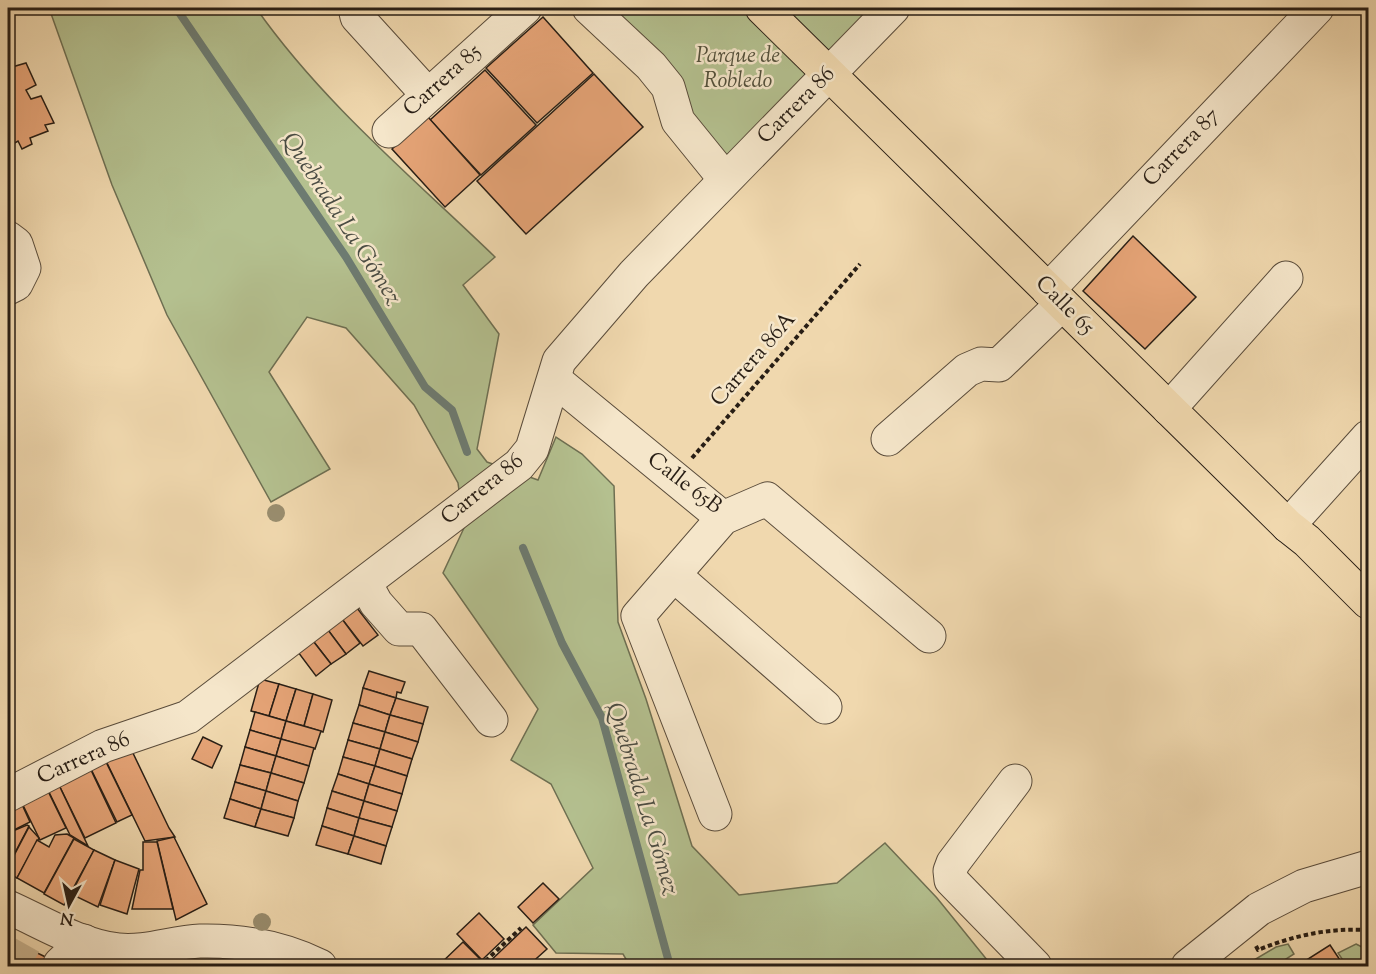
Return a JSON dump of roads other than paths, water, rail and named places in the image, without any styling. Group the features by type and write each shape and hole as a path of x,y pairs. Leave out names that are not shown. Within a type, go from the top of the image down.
{"main road":[{"name":"Calle 65","path":"762,8 1368,602"}],"street":[{"path":"356,8 357,17 428,94"},
{"name":"Carrera 85","path":"389,131 525,8"},
{"path":"589,8 651,66 668,87 678,121 725,179"},
{"name":"Carrera 86","path":"8,795 104,746 188,717 519,465 532,449 559,361 634,274 893,8"},
{"name":"Carrera 87","path":"888,439 967,370 981,364 999,365 1055,297 1317,8"},
{"path":"8,238 16,244 24,268 16,284 8,288"},
{"path":"1169,409 1286,278"},
{"name":"Calle 65B","path":"555,380 723,518 767,499 929,636"},
{"path":"1288,526 1368,437"},
{"path":"715,814 638,616 723,518"},
{"path":"674,575 825,707"},
{"path":"365,583 376,603 399,629 421,629 491,720"},
{"path":"1016,782 953,863 950,871 951,880 1035,966"},
{"path":"1188,966 1258,909 1304,886 1368,867"},
{"path":"1335,876 1368,875"},
{"path":"8,907 100,948 137,958 200,941 240,943 294,954 320,966"},
{"path":"60,964 84,941"}],"waterway":[{"name":"Quebrada La Gómez","path":"176,8 346,257 425,387 452,410 467,452"},
{"name":"Quebrada La Gómez","path":"523,548 562,643 602,718 670,966"}],"tunnel":[{"path":"8,953 31,966"}],"park label":[{"name":"Parque de Robledo","path":"738,70"}]}
